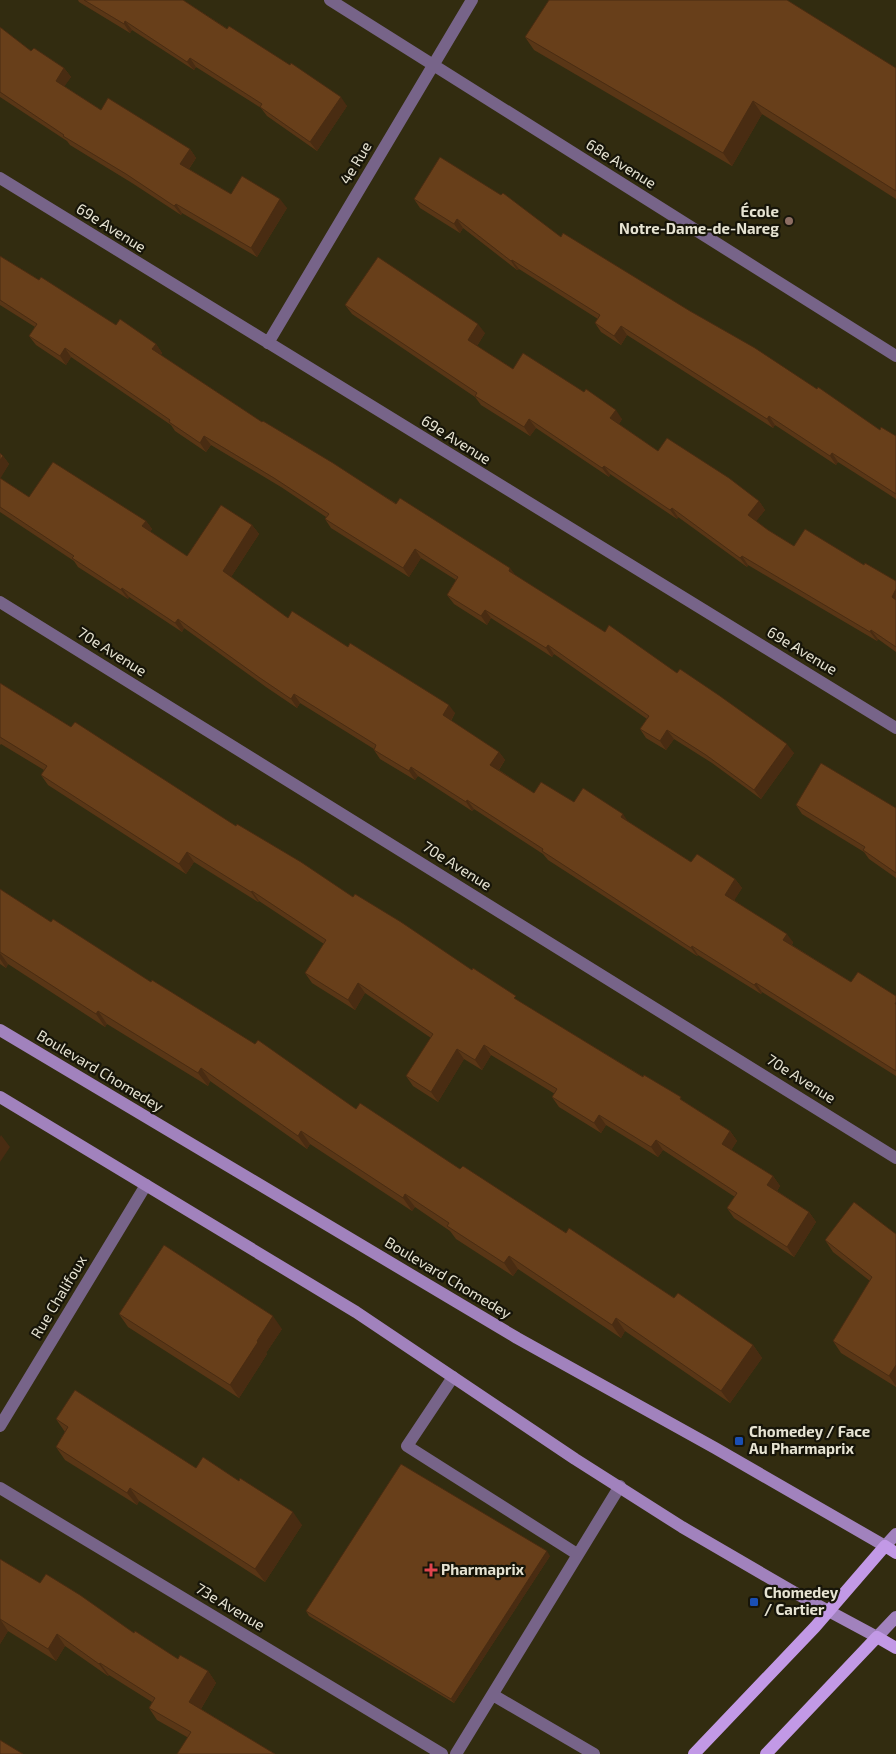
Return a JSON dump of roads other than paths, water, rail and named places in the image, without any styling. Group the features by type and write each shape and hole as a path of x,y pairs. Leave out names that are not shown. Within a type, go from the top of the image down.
{"main road":[{"path":"694,1754 829,1610 885,1546 896,1554"},
{"path":"766,1754 877,1637 896,1648"}],"street":[{"name":"68e Avenue","path":"330,0 896,356"},
{"name":"4e Rue","path":"268,343 472,0"},
{"name":"69e Avenue","path":"0,178 896,728"},
{"name":"70e Avenue","path":"0,602 896,1158"},
{"name":"Boulevard Chomedey","path":"0,1030 517,1338 749,1467 885,1546"},
{"path":"0,1097 356,1312 576,1459 730,1555 877,1637 896,1617"},
{"name":"Rue Chalifoux","path":"0,1426 146,1185"},
{"path":"454,1377 407,1446 577,1554"},
{"path":"456,1754 620,1486"},
{"name":"73e Avenue","path":"0,1488 442,1754"},
{"path":"885,1546 896,1534"},
{"path":"492,1695 594,1754"}],"place":[{"name":"École Notre-Dame-de-Nareg","path":"789,221"},
{"name":"Chomedey / Face Au Pharmaprix","path":"739,1441"},
{"name":"Pharmaprix","path":"431,1570"},
{"name":"Chomedey / Cartier","path":"754,1602"}]}
